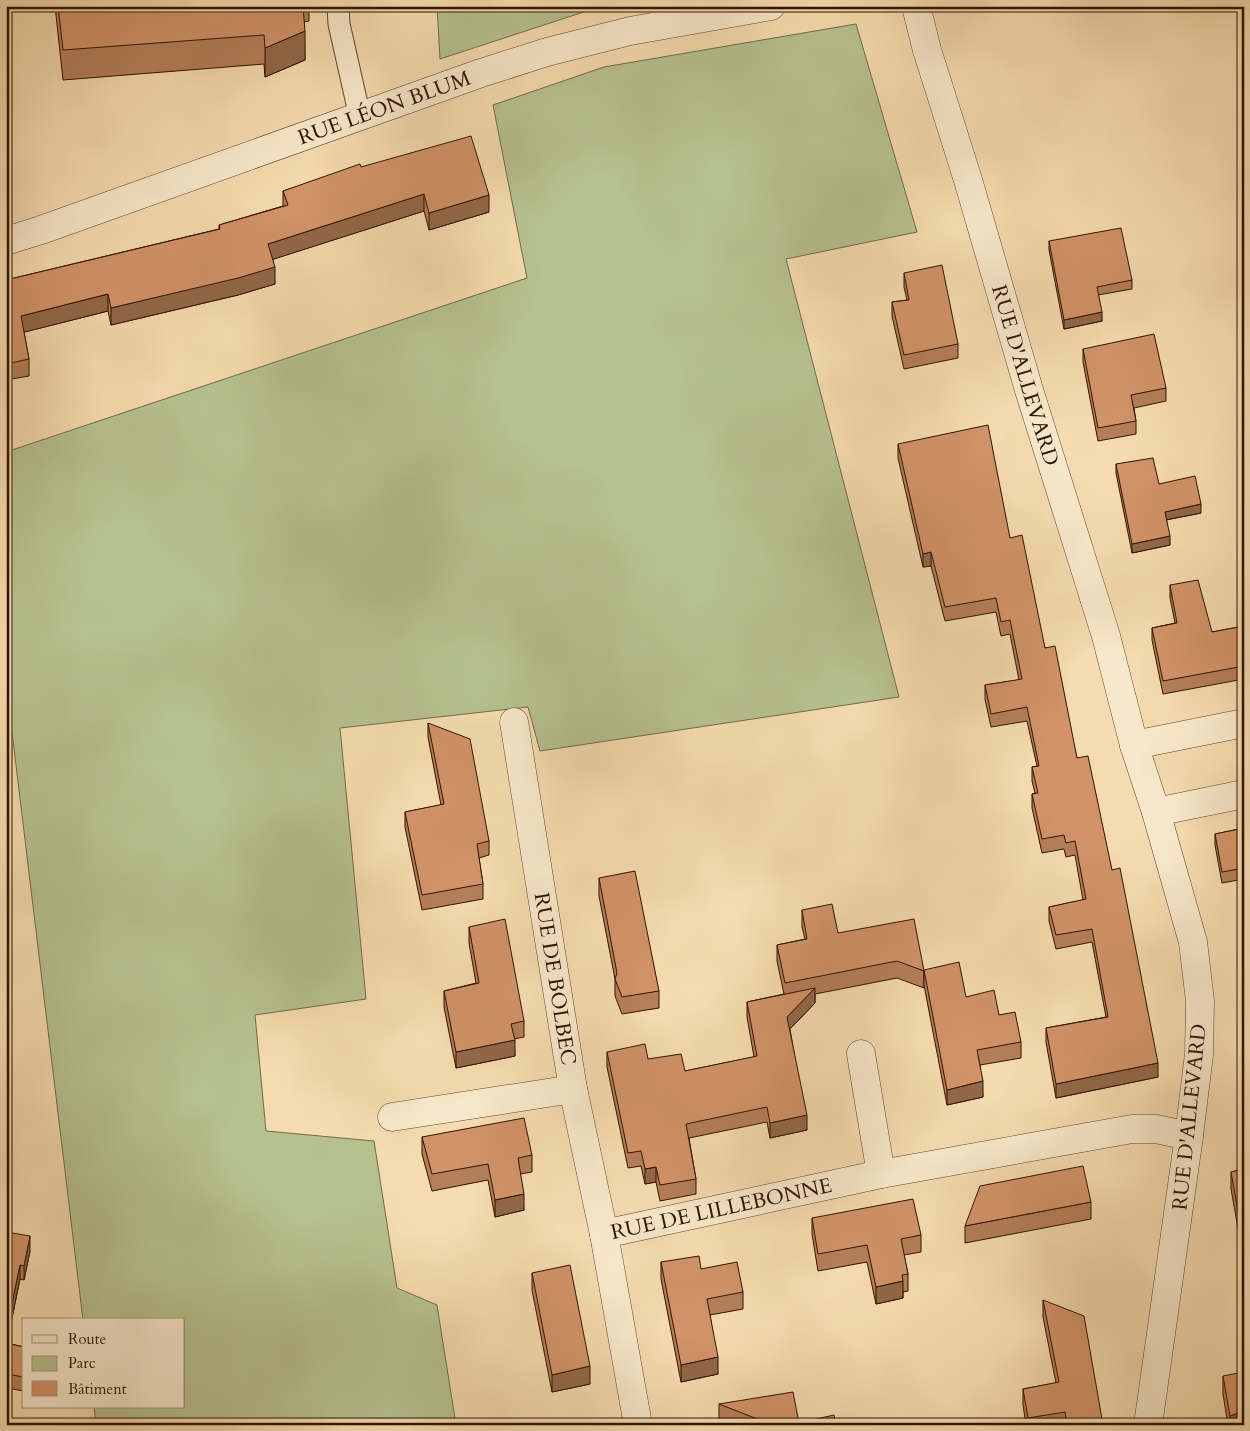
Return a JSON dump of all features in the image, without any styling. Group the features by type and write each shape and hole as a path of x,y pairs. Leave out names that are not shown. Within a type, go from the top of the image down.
{"street":[{"name":"RUE LÉON BLUM","path":"6,240 41,230 481,73 547,52 630,32 771,6"},
{"name":"RUE D'ALLEVARD","path":"916,6 927,50 968,180 1029,390 1106,636 1134,745 1156,812 1193,942 1200,1001 1200,1054 1148,1425"},
{"name":"RUE DE BOLBEC","path":"514,722 573,1090 604,1234"},
{"path":"1134,745 1244,723"},
{"path":"1156,812 1244,794"},
{"path":"862,1054 881,1174"},
{"path":"392,1117 573,1090"},
{"name":"RUE DE LILLEBONNE","path":"638,1425 604,1234 881,1174 1132,1129 1156,1129 1189,1136"}],"lane":[{"path":"338,6 339,24 360,117"}],"green space":[{"path":"437,6 602,6 440,59"},
{"path":"856,24 917,232 786,259 899,697 540,751 528,707 340,728 366,999 255,1015 266,1131 374,1141 397,1288 437,1305 456,1425 96,1425 94,1408 185,1408 185,1318 83,1318 12,732 6,711 6,452 527,278 493,105 604,67"}],"building":[{"path":"58,6 303,6 305,31 265,48 264,35 63,50"},
{"path":"471,136 489,195 429,213 424,194 268,244 275,267 238,278 111,308 108,294 21,316 29,359 6,364 6,280 220,229 219,225 288,205 283,191 360,164 361,167"},
{"path":"1121,228 1132,280 1097,287 1102,312 1064,320 1049,241"},
{"path":"942,265 958,344 904,355 892,302 909,300 904,273"},
{"path":"1154,334 1166,388 1131,395 1136,421 1098,428 1083,349"},
{"path":"988,425 1010,538 1022,535 1045,648 1055,646 1077,758 1088,756 1112,870 1120,868 1158,1063 1056,1084 1046,1028 1108,1017 1092,929 1056,935 1049,907 1086,899 1075,841 1066,843 1064,835 1042,839 1032,794 1038,793 1032,767 1039,766 1027,707 991,714 985,685 1022,679 1010,620 1001,622 996,598 945,607 931,552 923,554 898,444"},
{"path":"1153,458 1159,484 1195,476 1201,504 1165,512 1170,536 1132,544 1116,464"},
{"path":"1198,580 1212,632 1244,626 1244,666 1163,681 1152,628 1177,623 1170,585"},
{"path":"428,723 470,739 489,841 477,844 483,884 422,895 405,812 444,804"},
{"path":"1244,828 1244,868 1222,872 1215,834"},
{"path":"635,871 659,991 622,997 615,979 617,973 599,878"},
{"path":"832,904 838,933 914,919 924,971 897,961 785,983 777,945 807,939 802,910"},
{"path":"505,919 524,1021 511,1024 515,1040 456,1052 444,991 479,983 469,927"},
{"path":"959,962 966,997 994,990 999,1015 1015,1012 1021,1042 977,1050 983,1081 947,1090 924,970"},
{"path":"815,988 787,1017 807,1115 770,1123 767,1107 686,1124 696,1179 660,1185 656,1167 645,1169 641,1151 628,1153 607,1052 645,1044 648,1059 681,1054 685,1071 757,1056 747,1002"},
{"path":"1244,995 1244,1008 1239,996"},
{"path":"524,1118 532,1155 518,1158 524,1194 495,1200 488,1164 432,1174 422,1137"},
{"path":"1083,1166 1091,1202 965,1226 980,1186"},
{"path":"1244,1169 1244,1245 1231,1172"},
{"path":"913,1199 921,1235 901,1239 908,1274 902,1275 903,1281 876,1287 867,1245 818,1254 812,1218"},
{"path":"6,1232 30,1236 24,1266 20,1265 6,1332"},
{"path":"699,1256 701,1269 737,1262 743,1292 707,1299 718,1357 681,1365 661,1262"},
{"path":"570,1265 590,1366 552,1375 532,1273"},
{"path":"1043,1300 1084,1316 1102,1419 1067,1425 1065,1412 1028,1418 1023,1389 1059,1382"},
{"path":"6,1343 22,1347 22,1377 6,1374"},
{"path":"1244,1372 1244,1411 1230,1416 1223,1376"},
{"path":"793,1392 799,1423 834,1415 836,1425 761,1425 760,1420 719,1404"},
{"path":"585,1420 586,1425 558,1425"}]}
